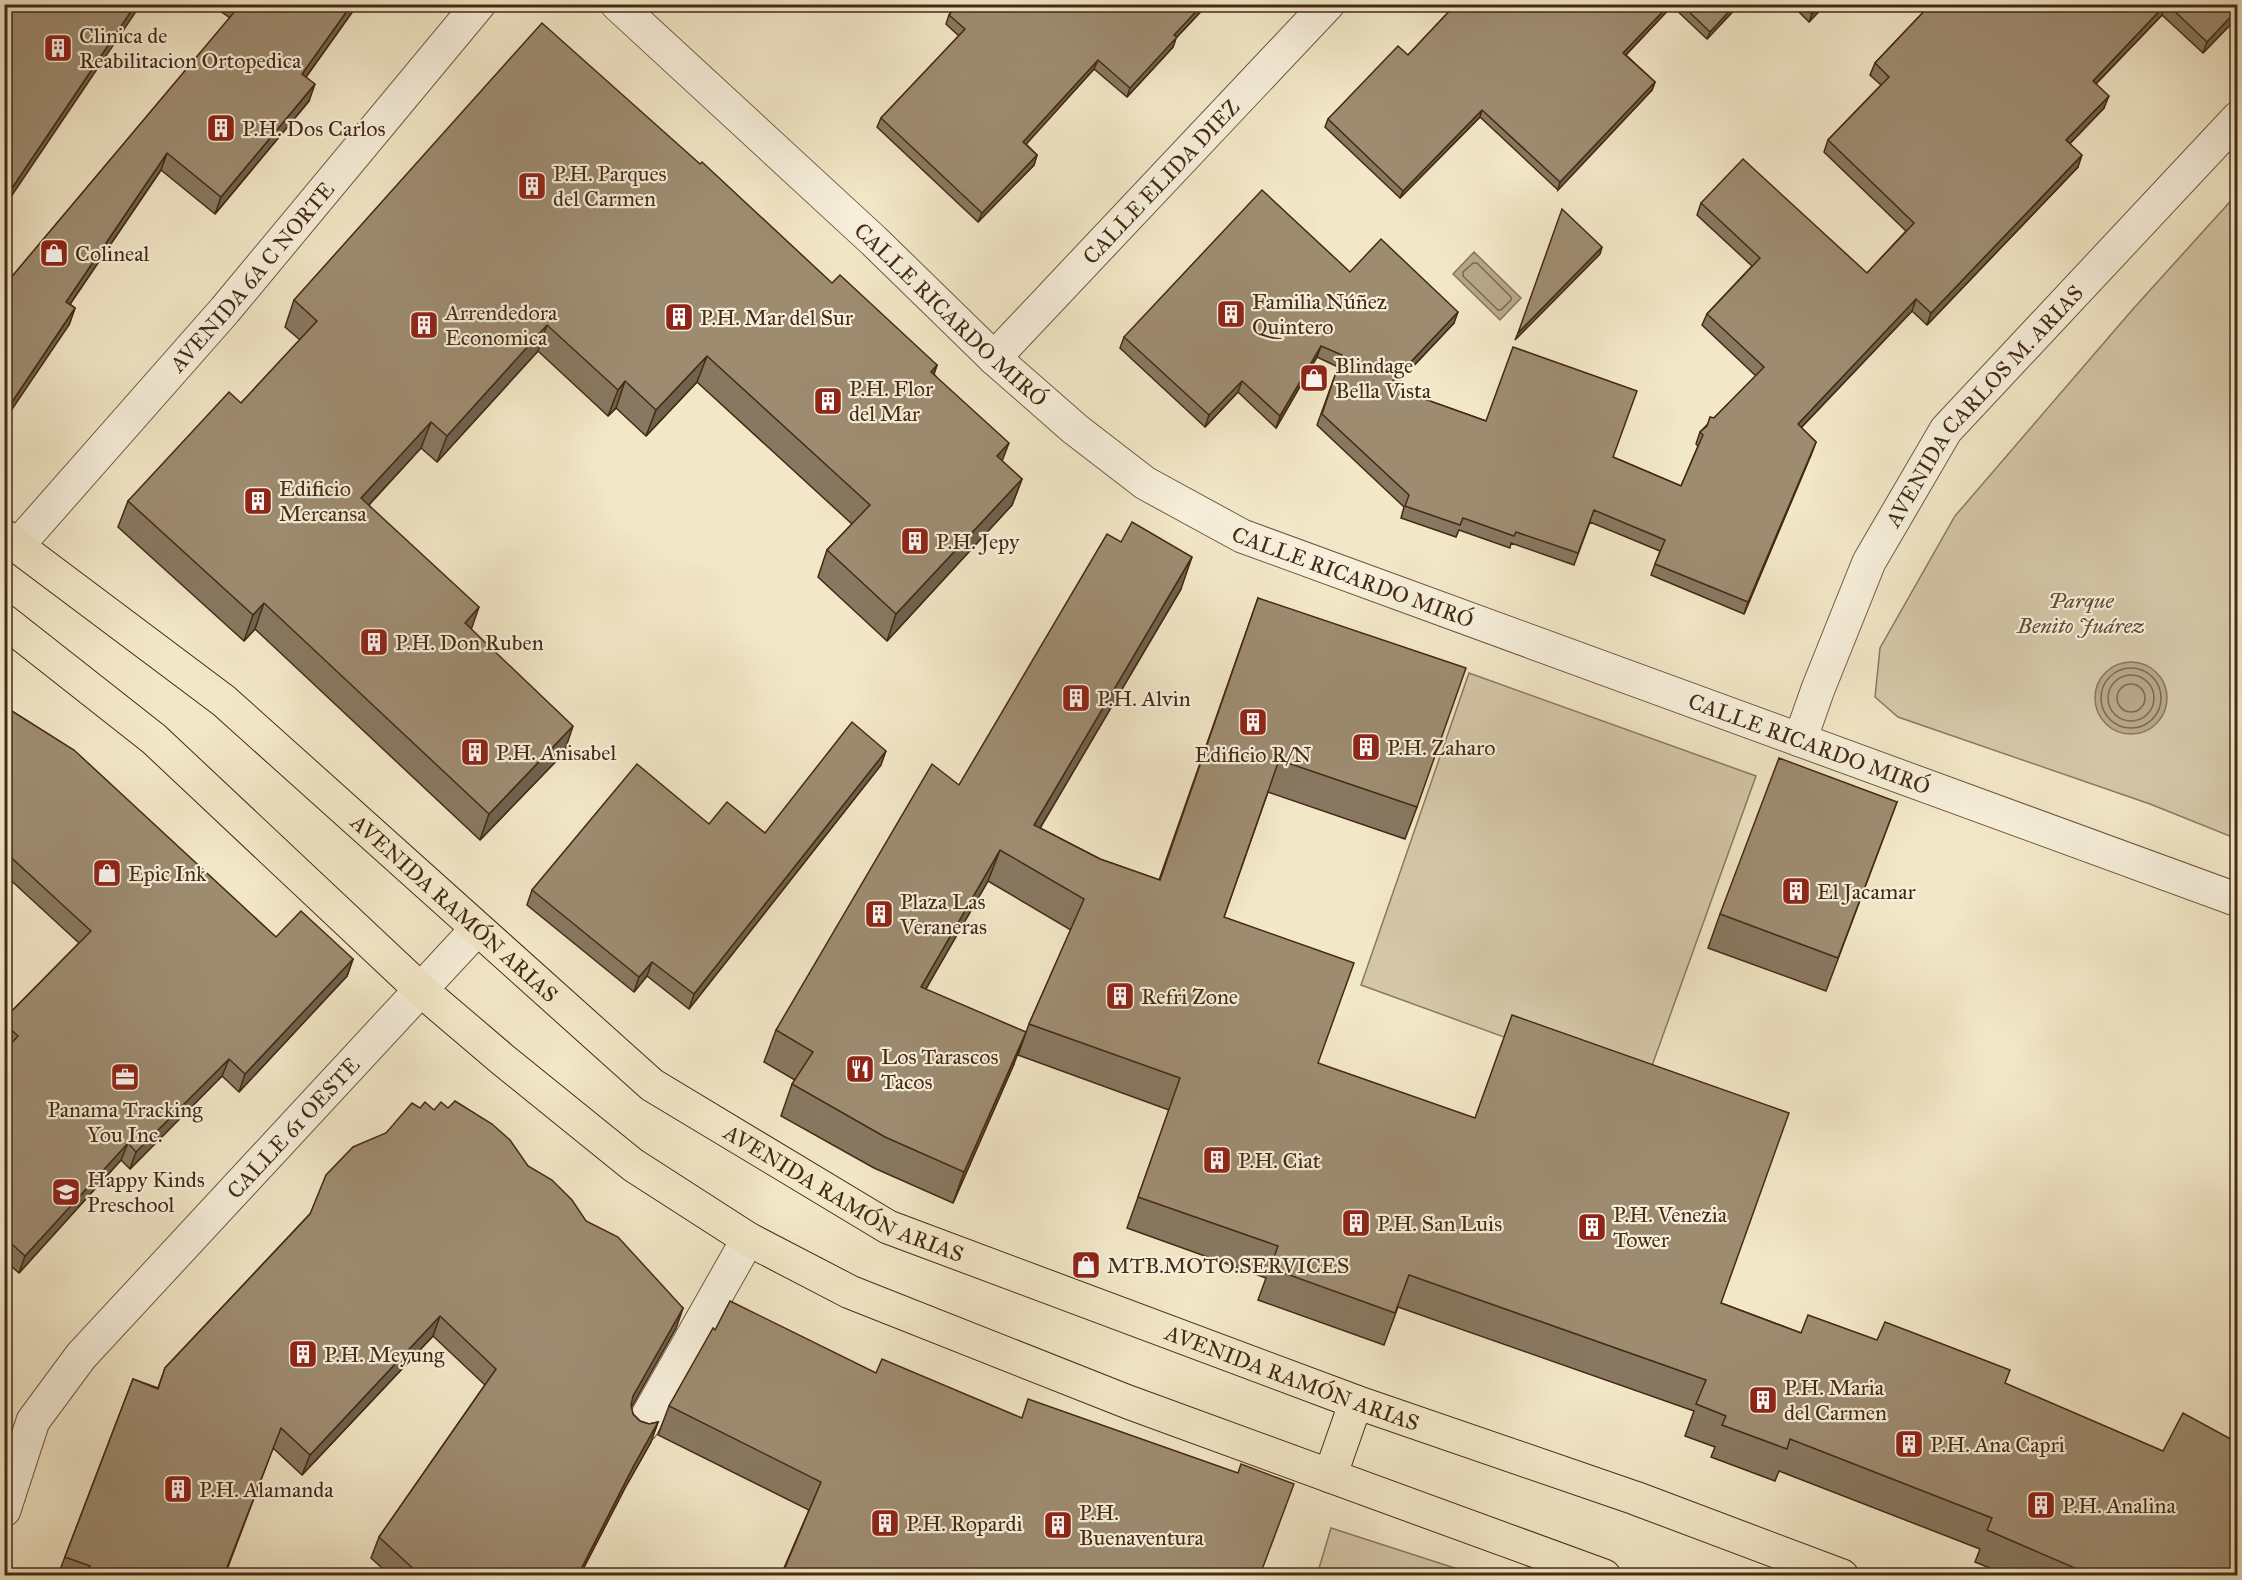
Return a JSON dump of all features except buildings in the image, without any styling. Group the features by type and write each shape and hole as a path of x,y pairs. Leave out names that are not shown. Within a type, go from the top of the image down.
{"main road":[{"name":"AVENIDA RAMÓN ARIAS","path":"11,540 224,701 652,1085 888,1227 1356,1402 1635,1498 1842,1575"},
{"path":"4,621 154,739 421,990 502,1059 633,1165 748,1239 850,1292 1128,1402 1604,1575"},
{"path":"1330,1476 1356,1402"}],"street":[{"name":"AVENIDA 6A C NORTE","path":"11,540 225,310 479,4"},
{"name":"CALLE RICARDO MIRÓ","path":"617,4 874,241 994,358 1075,429 1145,483 1242,536 2238,900"},
{"name":"CALLE ELIDA DIEZ","path":"994,358 1328,4"},
{"name":"AVENIDA CARLOS M. ARIAS","path":"1800,740 1869,562 1946,430 2238,118"},
{"name":"CALLE 61 OESTE","path":"4,1510 33,1420 81,1356 477,929"},
{"path":"642,1425 748,1239"}],"green space":[{"name":"Parque Benito Juárez","path":"2237,194 2237,839 2150,804 1898,717 1875,697 1880,648 1955,516 2133,309"},
{"path":"1469,673 1756,776 1644,1088 1361,985"},
{"path":"1331,1528 1464,1571 1463,1576 1317,1575"}],"water":[{"path":"1474,252 1521,298 1500,320 1453,274"},
{"path":"2124,662 2138,662 2157,672 2167,691 2167,705 2157,724 2138,734 2124,734 2105,724 2095,705 2095,691 2105,672"}],"place":[{"name":"Clinica de Reabilitacion Ortopedica","path":"58,48"},
{"name":"P.H. Dos Carlos","path":"221,128"},
{"name":"P.H. Parques del Carmen","path":"532,186"},
{"name":"Colineal","path":"54,253"},
{"name":"Familia Núñez Quintero","path":"1231,314"},
{"name":"P.H. Mar del Sur","path":"679,317"},
{"name":"Arrendedora Economica","path":"424,325"},
{"name":"Blindage Bella Vista","path":"1314,378"},
{"name":"P.H. Flor del Mar","path":"828,401"},
{"name":"Edificio Mercansa","path":"258,501"},
{"name":"P.H. Jepy","path":"915,541"},
{"name":"P.H. Don Ruben","path":"374,642"},
{"name":"P.H. Alvin","path":"1076,698"},
{"name":"Edificio R/N","path":"1253,722"},
{"name":"P.H. Zaharo","path":"1366,747"},
{"name":"P.H. Anisabel","path":"475,752"},
{"name":"Epic Ink","path":"107,873"},
{"name":"El Jacamar","path":"1796,891"},
{"name":"Plaza Las Veraneras","path":"879,914"},
{"name":"Refri Zone","path":"1120,996"},
{"name":"Los Tarascos Tacos","path":"860,1069"},
{"name":"Panama Tracking You Inc.","path":"125,1077"},
{"name":"P.H. Ciat","path":"1217,1160"},
{"name":"Happy Kinds Preschool","path":"66,1192"},
{"name":"P.H. San Luis","path":"1356,1223"},
{"name":"P.H. Venezia Tower","path":"1592,1227"},
{"name":"MTB.MOTO.SERVICES","path":"1086,1265"},
{"name":"P.H. Meyung","path":"303,1354"},
{"name":"P.H. Maria del Carmen","path":"1763,1400"},
{"name":"P.H. Ana Capri","path":"1909,1444"},
{"name":"P.H. Alamanda","path":"178,1489"},
{"name":"P.H. Analina","path":"2041,1505"},
{"name":"P.H. Ropardi","path":"885,1523"},
{"name":"P.H. Buenaventura","path":"1058,1525"}]}
